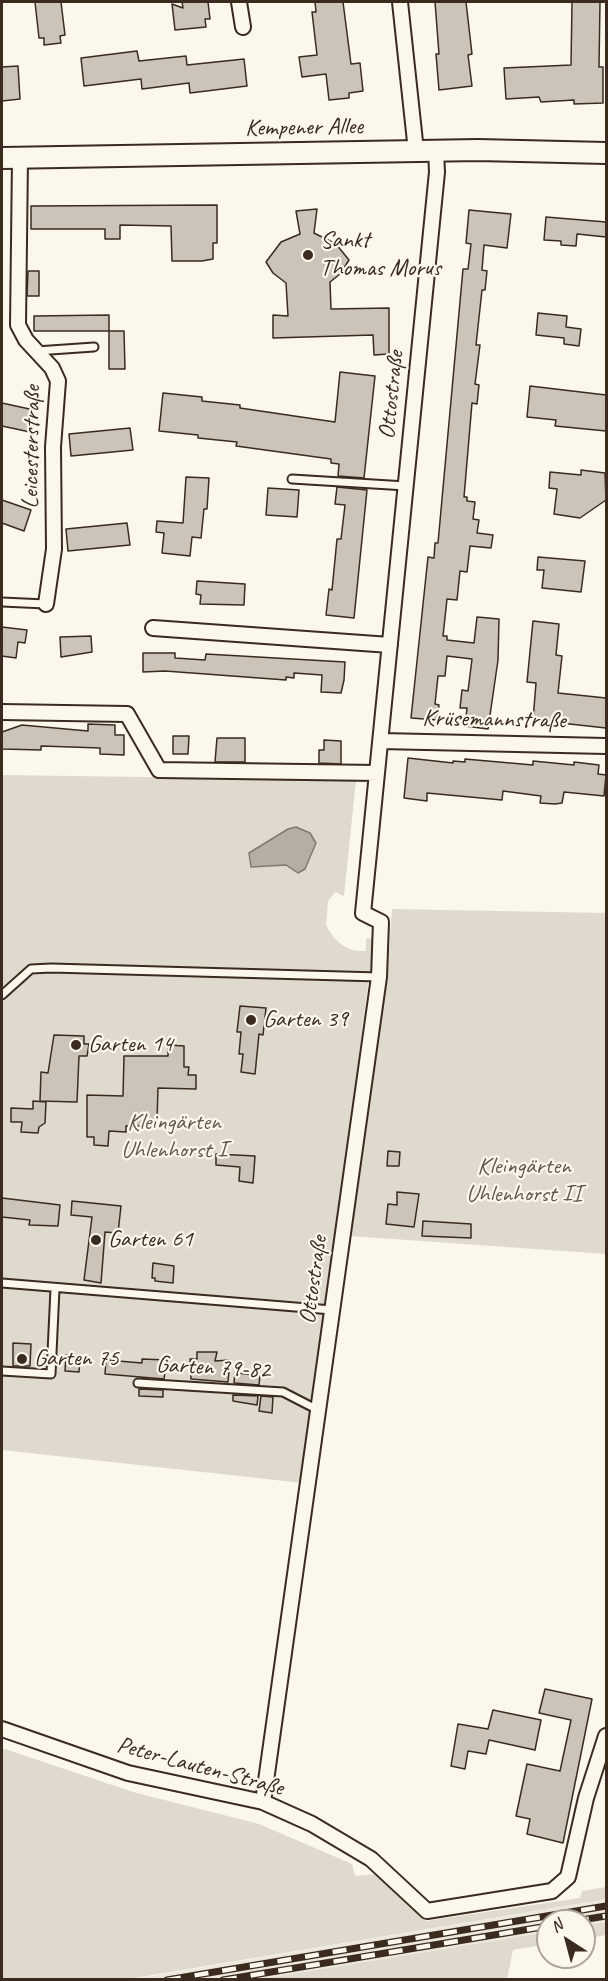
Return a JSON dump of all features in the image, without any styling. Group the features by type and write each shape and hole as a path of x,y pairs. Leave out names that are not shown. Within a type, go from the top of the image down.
{"street":[{"path":"239,2 243,27"},
{"path":"399,2 416,151"},
{"name":"Kempener Allee","path":"11,158 526,150 606,153"},
{"name":"Ottostraße","path":"263,1802 379,977 381,922 363,913 437,172 436,151"},
{"name":"Leicesterstraße","path":"11,158 17,315 22,335 52,368 58,381 53,447 54,549 46,604"},
{"path":"153,628 390,645"},
{"path":"2,712 127,714 159,770 378,772"},
{"name":"Krüsemannstraße","path":"381,741 606,746"},
{"name":"Peter-Lauten-Straße","path":"2,1729 128,1773 263,1802 312,1824 371,1859 427,1911 552,1891 568,1877 586,1798 606,1736"}],"lane":[{"path":"36,351 94,347"},
{"path":"292,479 406,486"},
{"path":"2,602 46,604"},
{"path":"2,995 31,969 51,968 379,977"},
{"path":"2,1283 332,1310"},
{"path":"2,1371 51,1374 55,1289"},
{"name":"Garten 79-82","path":"138,1383 283,1392 318,1410"}],"shaded area":[{"path":"296,827 310,833 316,843 305,869 298,873 286,865 251,867 249,853 288,829"},
{"path":"606,1899 606,1922 596,1924 596,1909 547,1909"},
{"path":"536,1911 536,1934 261,1979 129,1980"}],"green space":[{"name":"Kleingärten Uhlenhorst I","path":"2,775 356,780 344,896 335,892 328,901 326,925 337,941 353,950 366,951 366,939 372,938 371,962 303,1483 2,1450"},
{"name":"Kleingärten Uhlenhorst II","path":"392,909 606,913 606,1254 350,1236 388,966"},
{"path":"2,1748 133,1792 259,1824 352,1864 355,1876 377,1874 426,1921 580,1898 582,1891 606,1887 606,1899 129,1979 2,1980"},
{"path":"606,1922 606,1935 596,1937 596,1924"},
{"path":"536,1934 536,1946 513,1950 507,1979 261,1979"}],"building":[{"path":"35,2 61,2 65,35 60,36 61,43 44,45 44,38 39,38"},
{"path":"182,2 208,2 210,19 205,19 206,27 175,30 172,4 183,8"},
{"path":"315,2 343,2 351,64 360,63 363,91 349,93 349,98 329,100 326,74 302,77 299,57 317,55 312,12 316,12"},
{"path":"435,2 466,2 472,54 468,55 472,86 439,90"},
{"path":"572,2 600,2 599,67 603,67 603,103 574,104 574,100 541,102 539,97 506,99 504,68 571,65"},
{"path":"137,51 139,61 186,56 187,65 244,59 247,86 190,93 189,83 142,89 141,79 84,86 81,58"},
{"path":"18,66 20,99 2,101 2,67"},
{"path":"217,205 217,243 213,243 213,259 202,261 172,261 171,226 120,225 120,239 105,239 105,229 31,229 31,206"},
{"path":"317,209 314,233 336,244 349,260 340,274 330,282 331,309 389,308 389,354 374,355 373,335 273,338 273,315 288,316 286,283 273,273 266,262 281,242 300,234 296,211"},
{"path":"469,210 511,214 507,248 484,245 482,270 487,271 485,290 482,290 476,345 480,345 475,384 479,385 477,404 472,403 464,497 467,497 467,501 475,502 473,519 479,520 477,533 493,535 491,548 470,546 467,572 460,571 457,600 447,599 443,636 447,636 447,640 474,643 477,617 499,619 498,660 488,729 465,726 467,708 460,708 462,690 468,691 472,659 447,656 445,676 438,676 435,704 439,705 437,720 411,718 428,557 434,558 435,543 438,543 463,269 468,269 471,244 466,243"},
{"path":"546,217 606,222 606,237 577,234 576,246 561,245 561,241 544,240"},
{"path":"28,271 39,271 39,296 27,296"},
{"path":"538,313 567,316 566,327 581,329 579,346 564,344 564,338 536,335"},
{"path":"109,315 109,331 34,331 34,316"},
{"path":"109,331 124,331 125,369 109,369"},
{"path":"340,372 375,376 364,478 338,476 339,464 331,463 331,459 236,446 237,442 159,431 163,393 202,397 202,401 240,405 240,408 335,422"},
{"path":"530,386 606,395 606,431 555,426 556,420 527,417"},
{"path":"2,403 34,410 30,432 2,426"},
{"path":"130,428 133,450 71,456 69,434"},
{"path":"581,470 605,473 606,500 580,518 554,514 557,489 549,488 550,472 581,475"},
{"path":"186,477 209,478 207,509 204,509 201,538 192,537 190,556 162,553 164,533 156,532 157,521 183,523"},
{"path":"337,487 367,490 354,618 326,615 329,589 332,590 337,539 341,539 345,505 335,504"},
{"path":"268,488 299,490 297,517 266,515"},
{"path":"2,500 31,510 24,531 2,523"},
{"path":"127,523 130,545 68,551 66,529"},
{"path":"538,557 585,561 581,592 542,588 544,570 537,570"},
{"path":"197,581 245,584 244,605 200,604 201,595 196,594"},
{"path":"533,621 559,624 556,655 562,656 558,693 606,698 606,728 533,720 536,683 527,682"},
{"path":"2,627 27,630 25,643 18,642 16,658 2,656"},
{"path":"91,636 92,652 61,657 60,637"},
{"path":"143,653 175,653 175,658 205,660 206,654 345,662 344,680 341,693 321,692 322,675 294,673 294,678 286,677 286,680 165,671 143,672"},
{"path":"88,724 115,725 115,735 124,735 124,755 100,754 100,748 41,746 41,750 2,749 2,732 22,725 88,731"},
{"path":"173,736 189,736 188,754 173,754"},
{"path":"217,738 245,738 245,762 215,762"},
{"path":"324,740 341,741 341,764 319,763 319,750 324,750"},
{"path":"408,758 453,763 453,761 465,762 465,759 533,765 533,761 599,765 598,774 606,775 604,796 564,792 562,803 555,804 540,803 541,796 503,791 502,800 427,793 427,801 404,798"},
{"path":"240,1006 266,1008 263,1035 259,1034 255,1074 241,1072 243,1054 239,1054 241,1032 237,1032"},
{"path":"54,1035 84,1036 84,1044 89,1044 87,1056 79,1056 77,1102 40,1101 41,1072 48,1073"},
{"path":"168,1045 184,1046 184,1067 189,1067 188,1075 196,1075 196,1089 158,1088 157,1121 152,1121 152,1126 126,1126 126,1132 109,1131 108,1146 94,1145 94,1137 87,1137 87,1095 123,1096 124,1056 168,1056"},
{"path":"33,1101 46,1102 45,1123 39,1127 38,1133 21,1132 22,1122 11,1122 11,1108 33,1109"},
{"path":"388,1151 400,1152 399,1166 387,1166"},
{"path":"216,1154 255,1156 253,1183 239,1181 240,1167 216,1165"},
{"path":"397,1192 419,1194 414,1227 386,1224 388,1204 397,1205"},
{"path":"2,1198 60,1205 58,1226 29,1225 30,1220 2,1217"},
{"name":"Garten 61","path":"72,1201 121,1206 118,1233 105,1232 101,1283 84,1280 92,1217 71,1215"},
{"path":"423,1221 471,1224 471,1238 422,1236"},
{"path":"153,1263 174,1266 173,1283 155,1281 155,1278 152,1278"},
{"name":"Garten 75","path":"13,1343 31,1344 30,1366 13,1366"},
{"path":"197,1352 217,1352 215,1361 230,1360 228,1382 191,1379 190,1359 197,1359"},
{"path":"66,1355 80,1356 79,1372 65,1371"},
{"path":"142,1359 167,1360 164,1379 105,1374 106,1360 142,1363"},
{"path":"235,1373 260,1375 259,1385 234,1383"},
{"path":"139,1389 163,1390 163,1397 139,1396"},
{"path":"233,1395 258,1396 257,1405 233,1401"},
{"path":"261,1396 273,1397 272,1413 259,1411"},
{"path":"545,1689 592,1699 563,1843 527,1834 530,1819 516,1816 527,1764 560,1771 571,1720 539,1713"},
{"path":"493,1710 541,1720 535,1750 489,1740 486,1754 468,1751 465,1769 451,1766 458,1724 488,1729"}],"railway":[{"path":"167,1980 606,1906"},
{"path":"596,1918 606,1916"},
{"path":"223,1980 536,1928"}],"place":[{"name":"Sankt Thomas Morus","path":"308,255"},
{"name":"Garten 39","path":"251,1020"},
{"name":"Garten 14","path":"76,1045"},
{"name":"Garten 61","path":"96,1240"},
{"name":"Garten 75","path":"22,1359"}]}
